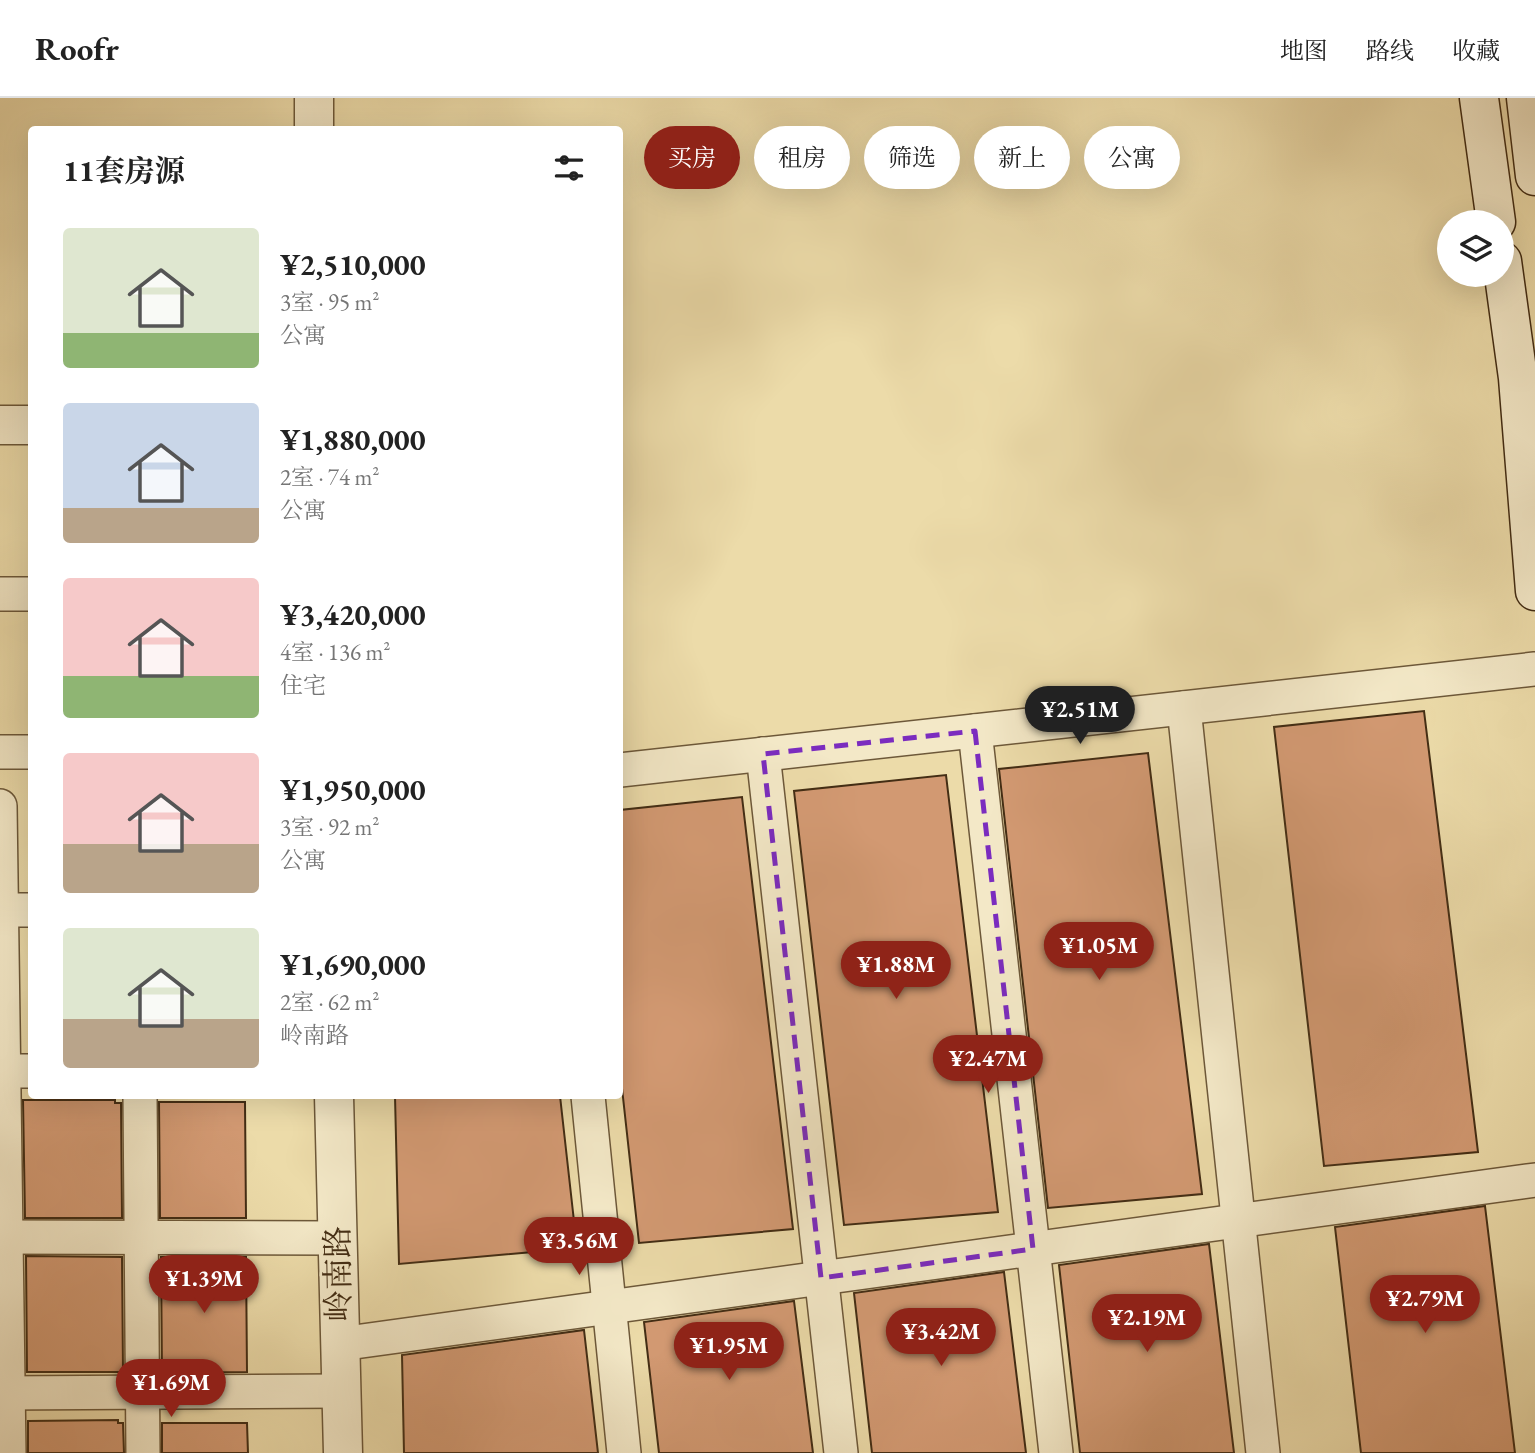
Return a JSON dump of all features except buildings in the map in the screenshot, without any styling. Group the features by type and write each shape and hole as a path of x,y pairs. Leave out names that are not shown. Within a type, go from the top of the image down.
{"main road":[{"path":"314,98 314,126"},
{"path":"1479,98 1494,210"},
{"path":"1526,98 1535,176"},
{"path":"1507,287 1526,376 1535,591"},
{"path":"0,425 28,425"},
{"name":"岭南路","path":"334,1099 342,1453"}],"street":[{"path":"0,594 28,594"},
{"path":"623,770 1535,669"},
{"path":"1184,708 1263,1453"},
{"path":"975,731 1056,1453"},
{"path":"0,752 28,752"},
{"path":"763,754 841,1453"},
{"path":"0,806 11,910 12,1071 3,1237 4,1393 9,1453"},
{"path":"140,1099 143,1453"},
{"path":"588,1099 624,1453"},
{"path":"340,1344 1535,1180"},
{"path":"3,1237 337,1238"},
{"path":"4,1393 341,1391"}],"highlighted area":[{"path":"975,731 1033,1249 821,1278 763,754"}]}
